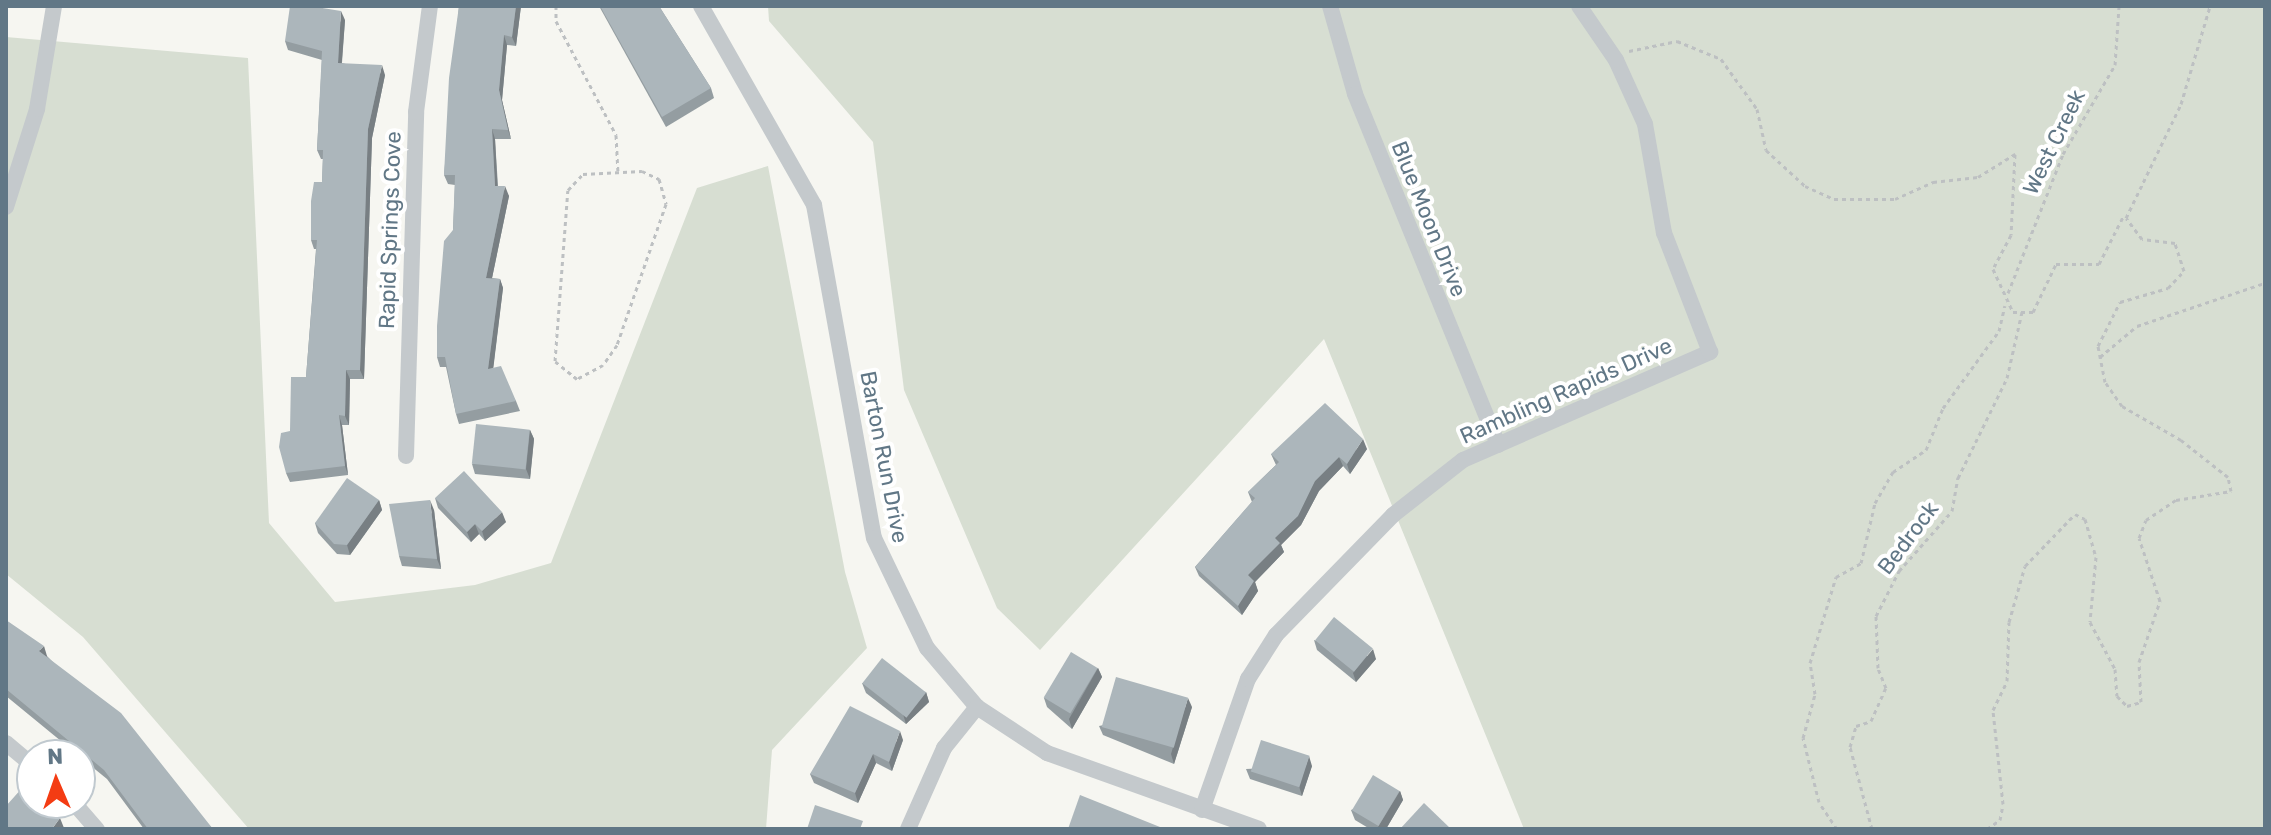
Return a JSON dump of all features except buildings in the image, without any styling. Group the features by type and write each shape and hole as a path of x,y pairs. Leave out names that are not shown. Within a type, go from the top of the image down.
{"street":[{"path":"6,207 37,109 54,6"},
{"name":"Rapid Springs Cove","path":"406,456 416,112 430,6"},
{"name":"Barton Run Drive","path":"701,6 814,205 874,538 903,610 977,707 1084,770 1259,829"},
{"name":"Blue Moon Drive","path":"1330,6 1355,94 1498,445"},
{"name":"Rambling Rapids Drive","path":"1202,810 1248,679 1276,635 1393,515 1463,460 1710,352 1664,233 1645,124 1616,60 1579,6"},
{"path":"908,829 944,748 977,707"},
{"path":"6,766 12,748"}],"path":[{"path":"556,6 556,21 616,135 619,173"},
{"name":"West Creek","path":"2005,306 2063,154 2115,65 2119,6"},
{"path":"1837,829 1819,802 1803,738 1815,694 1810,663 1836,577 1861,563 1875,503 1893,472 1926,450 1943,408 1999,331 2005,306 2033,312 2056,264 2099,264 2181,104 2210,6"},
{"path":"1625,52 1677,41 1721,59 1757,109 1766,150 1805,186 1834,199 1895,199 1933,182 1978,177 2015,154 2011,235 1993,269 2008,293"},
{"path":"619,173 659,179 666,204 617,345 603,365 577,379 555,361 568,190 583,174 619,173"},
{"path":"1987,829 2000,820 2003,804 1993,710 2007,681 2009,622 2025,566 2075,514 2085,519 2096,557 2090,622 2115,669 2117,696 2127,706 2141,702 2139,662 2160,618 2160,601 2139,538 2146,520 2176,500 2231,491 2228,477 2181,440 2122,406 2105,382 2098,346 2120,302 2168,288 2184,271 2181,249 2142,239 2127,212"},
{"path":"2100,357 2137,326 2265,283"},
{"name":"Bedrock","path":"1872,829 1850,747 1856,726 1871,721 1886,688 1878,668 1876,616 1899,571 1952,511 1958,478 2007,378 2022,312"}],"shaded area":[{"path":"768,6 2265,6 2265,829 1524,829 1324,339 1040,650 997,608 904,390 873,142 769,21"},
{"path":"6,37 248,58 269,523 335,602 475,585 551,563 697,188 768,166 845,572 867,648 772,750 766,829 249,829 83,637 6,574"}]}
